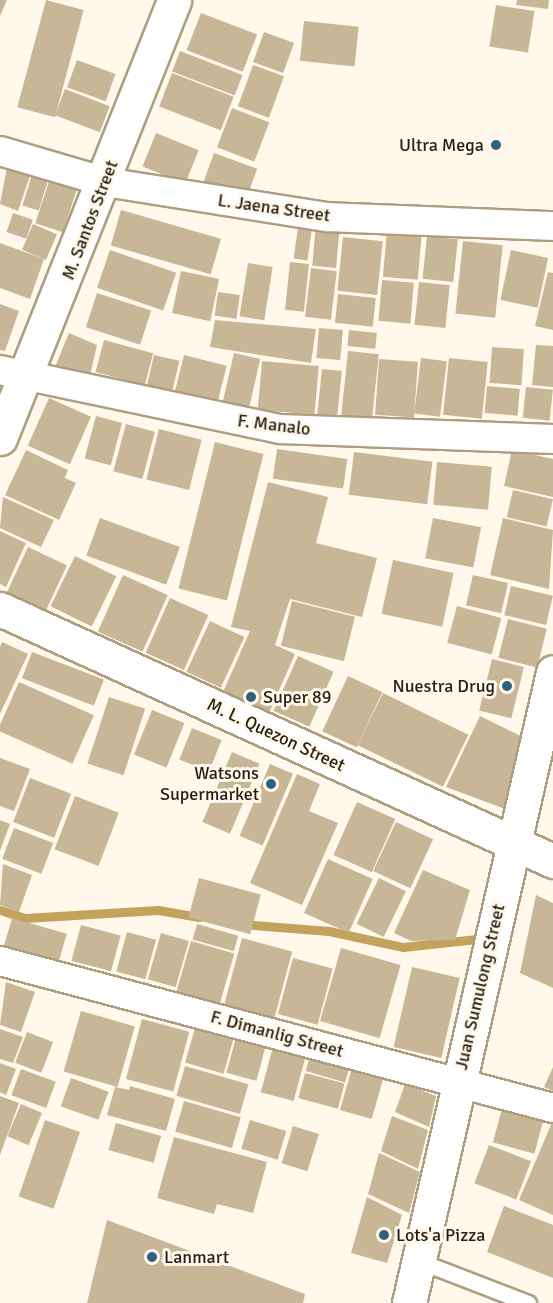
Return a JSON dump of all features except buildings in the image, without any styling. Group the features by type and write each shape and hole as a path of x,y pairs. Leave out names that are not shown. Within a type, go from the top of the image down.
{"main road":[{"name":"M. Santos Street","path":"0,438 14,375 105,182 174,0"},
{"name":"M. L. Quezon Street","path":"0,609 553,861"},
{"name":"Juan Sumulong Street","path":"409,1303 512,842 553,672"}],"street":[{"name":"L. Jaena Street","path":"0,151 105,182 327,217 553,226"},
{"name":"F. Manalo","path":"14,375 280,429 553,439"},
{"name":"F. Dimanlig Street","path":"0,961 459,1081 553,1108"}],"lane":[{"path":"419,1261 528,1303"}],"waterway":[{"path":"0,910 25,918 158,910 199,917"},
{"path":"242,924 329,931 403,947 477,939"}],"place":[{"name":"Ultra Mega","path":"496,145"},
{"name":"Nuestra Drug","path":"507,686"},
{"name":"Super 89","path":"251,697"},
{"name":"Watsons Supermarket","path":"271,784"},
{"name":"Lots'a Pizza","path":"384,1235"},
{"name":"Lanmart","path":"152,1257"}]}
